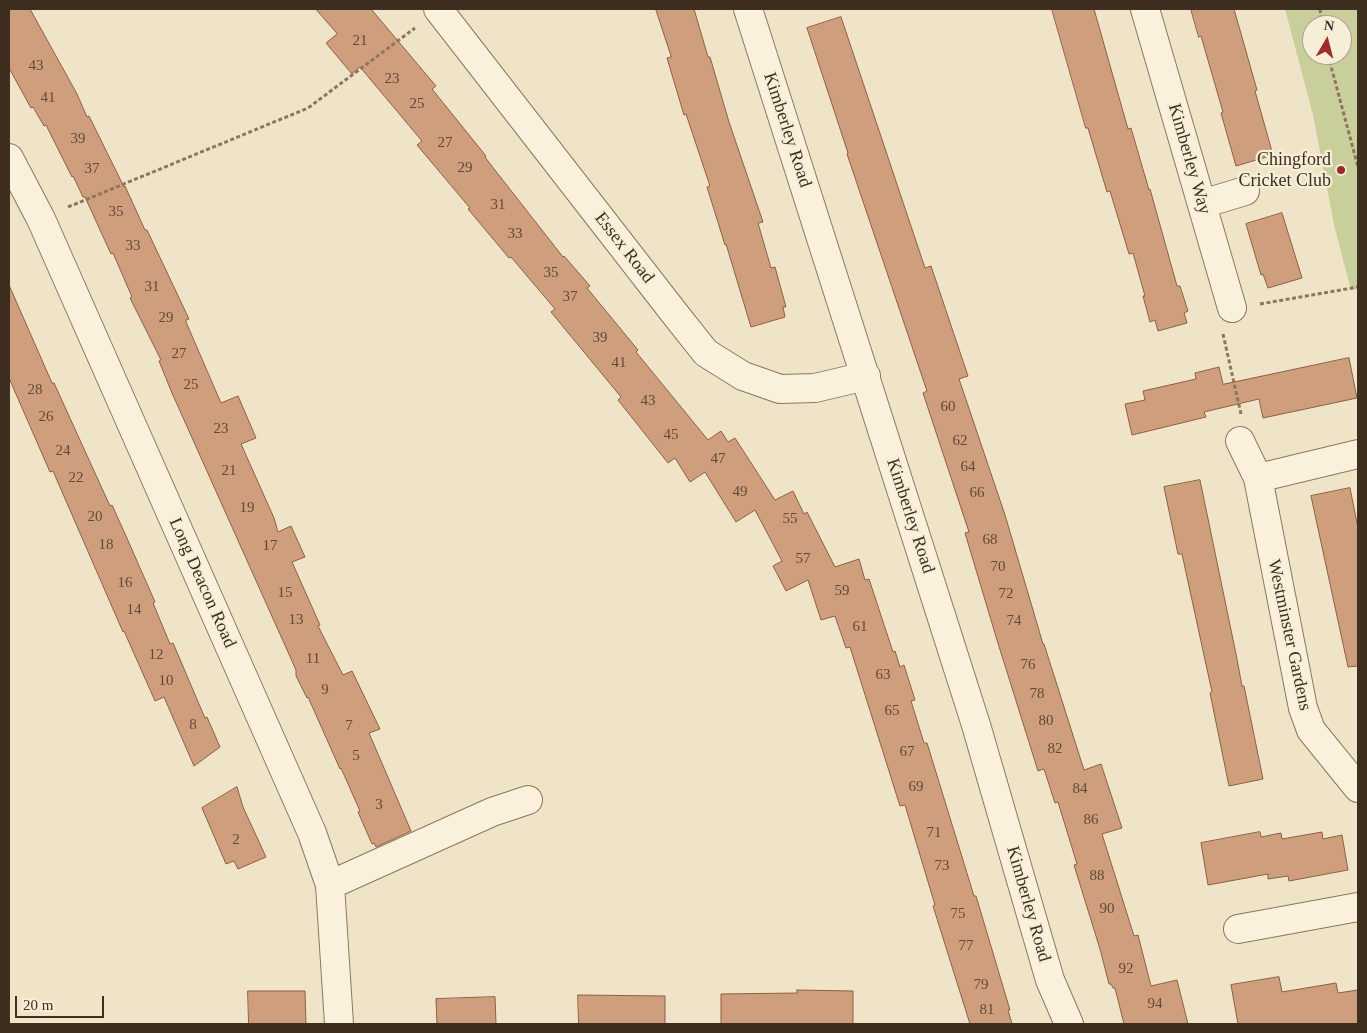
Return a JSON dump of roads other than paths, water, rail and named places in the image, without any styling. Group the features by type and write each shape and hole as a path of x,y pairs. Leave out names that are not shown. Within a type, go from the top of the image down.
{"street":[{"name":"Kimberley Road","path":"748,9 976,725 1050,980 1069,1024"},
{"name":"Kimberley Way","path":"1145,9 1232,308"},
{"name":"Essex Road","path":"441,13 706,352 744,376 780,389 815,388 866,376"},
{"name":"Long Deacon Road","path":"9,158 41,219 312,833 330,886 339,1024"},
{"path":"1202,204 1245,191"},
{"name":"Westminster Gardens","path":"1240,441 1258,478 1303,708 1311,730 1356,778"},
{"path":"1258,478 1358,454"},
{"path":"330,886 492,812 528,800"},
{"path":"1238,929 1358,907"}],"place":[{"name":"Chingford Cricket Club","path":"1341,170"}]}
